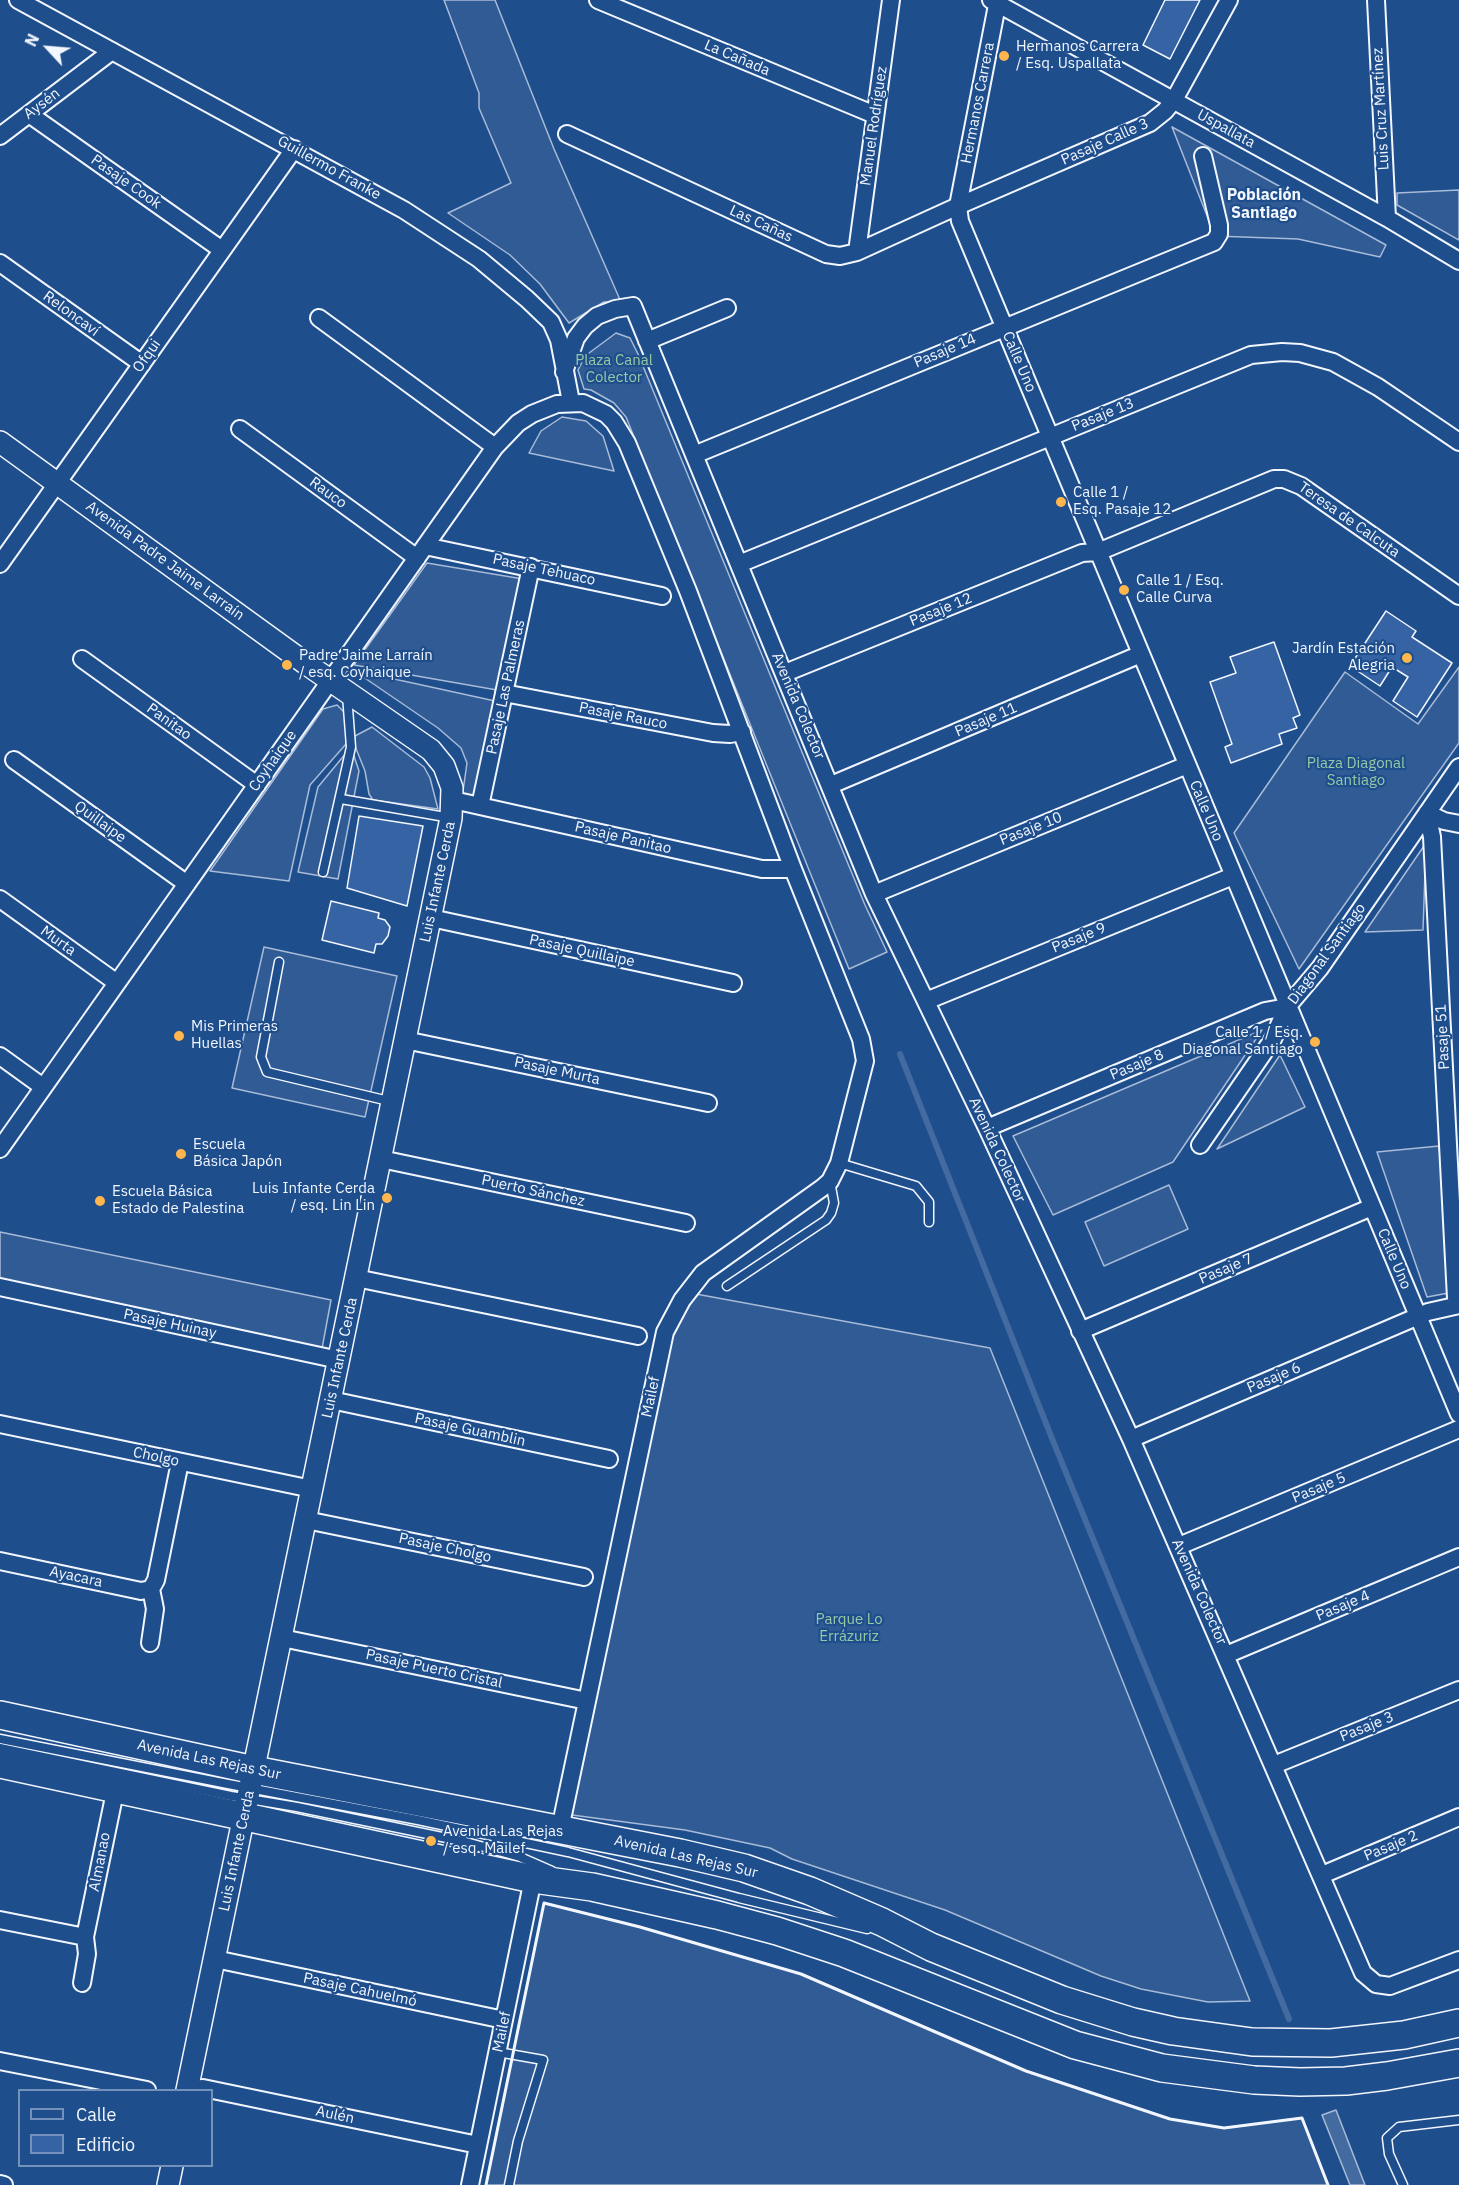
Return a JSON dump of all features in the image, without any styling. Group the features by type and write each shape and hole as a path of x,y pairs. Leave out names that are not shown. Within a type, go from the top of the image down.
{"main road":[{"name":"Avenida Las Rejas Sur","path":"0,1716 533,1879 592,1887 717,1915 811,1942 1075,2045 1162,2068 1254,2080 1300,2082 1346,2081 1459,2063"},
{"name":"Avenida Las Rejas Sur","path":"0,1764 116,1787 249,1793 560,1829 712,1860 777,1879 847,1906 931,1947 1094,2011 1173,2031 1213,2038 1330,2043 1404,2035 1459,2023"}],"street":[{"name":"Guillermo Franke","path":"18,0 404,210 479,259 551,322 559,340 571,402"},
{"name":"La Cañada","path":"598,0 875,115"},
{"name":"Manuel Rodríguez","path":"857,252 891,0"},
{"name":"Pasaje Calle 3","path":"958,206 1139,129 1157,118 1174,100 1229,0"},
{"name":"Luis Cruz Martínez","path":"1376,0 1387,218"},
{"name":"Uspallata","path":"995,1 1387,218 1459,261"},
{"name":"Hermanos Carrera","path":"958,206 995,1"},
{"name":"Aysén","path":"0,136 112,51"},
{"name":"Pasaje Cook","path":"29,114 222,250"},
{"name":"Las Cañas","path":"567,134 826,254 840,256 857,252 958,206"},
{"name":"Ofqui","path":"0,564 294,149"},
{"name":"Pasaje 14","path":"694,455 1004,326 1214,242 1219,234 1219,225 1203,156"},
{"name":"Calle Uno","path":"958,206 960,221 1459,1414"},
{"name":"Reloncaví","path":"0,263 142,364"},
{"name":"Avenida Colector","path":"564,372 576,338 585,326 597,316 615,309 633,306 874,894 987,1128 1131,1438 1363,1973 1377,1984 1390,1986 1459,1960"},
{"path":"647,341 727,308"},
{"path":"319,318 495,447"},
{"name":"Pasaje 13","path":"739,564 1236,360 1267,352 1316,357 1356,373 1459,442"},
{"path":"571,402 595,407 606,414 622,432 688,591 793,869"},
{"name":"Coyhaique","path":"0,1149 256,785 339,686 421,552 495,447 518,423 532,414 557,404 571,402"},
{"name":"Rauco","path":"240,429 421,552"},
{"name":"Avenida Padre Jaime Larraín","path":"0,441 339,686"},
{"name":"Teresa de Calcuta","path":"1098,552 1265,482 1284,479 1301,486 1459,596"},
{"name":"Pasaje Tehuaco","path":"421,552 531,567 662,596"},
{"name":"Pasaje 12","path":"785,674 1082,553 1098,552"},
{"name":"Pasaje Las Palmeras","path":"480,806 531,567"},
{"name":"Pasaje 11","path":"831,785 1141,654"},
{"name":"Panitao","path":"82,659 256,785"},
{"name":"Luis Infante Cerda","path":"189,2089 452,809 449,775 438,757 339,686"},
{"name":"Pasaje Rauco","path":"504,693 713,733 742,732"},
{"name":"Quillaipe","path":"14,760 187,884"},
{"name":"Pasaje 10","path":"874,894 1187,765"},
{"name":"Diagonal Santiago","path":"1200,1145 1273,1039 1287,1006 1320,968 1459,767"},
{"name":"Pasaje Panitao","path":"452,809 480,806 762,869 793,869"},
{"path":"1427,813 1444,821 1459,824"},
{"name":"Pasaje 51","path":"1427,813 1432,837 1452,1058 1458,1301"},
{"name":"Mailef","path":"560,1829 665,1332 682,1300 703,1274 830,1181 839,1163 864,1068 865,1054 861,1039 793,869"},
{"name":"Pasaje 9","path":"926,1001 1233,876"},
{"name":"Murta","path":"0,899 117,984"},
{"name":"Pasaje Quillaipe","path":"431,918 733,983"},
{"name":"Pasaje 8","path":"987,1128 1265,1011 1287,1006"},
{"name":"Pasaje Murta","path":"405,1040 708,1103"},
{"path":"0,1056 44,1087"},
{"name":"Puerto Sánchez","path":"381,1159 686,1223"},
{"name":"Pasaje 7","path":"1080,1331 1372,1207"},
{"path":"356,1278 638,1336"},
{"name":"Pasaje Huinay","path":"0,1287 339,1360"},
{"name":"Pasaje 6","path":"1131,1438 1458,1301"},
{"name":"Pasaje Guamblin","path":"331,1400 609,1459"},
{"name":"Cholgo","path":"0,1424 312,1489"},
{"name":"Pasaje 5","path":"1179,1546 1459,1429"},
{"path":"150,1643 155,1610 151,1589 156,1580 180,1462"},
{"name":"Pasaje Cholgo","path":"306,1520 584,1577"},
{"name":"Pasaje 4","path":"1226,1655 1459,1557"},
{"name":"Ayacara","path":"0,1561 141,1591 151,1589"},
{"name":"Pasaje Puerto Cristal","path":"282,1638 587,1701"},
{"name":"Pasaje 3","path":"1274,1765 1459,1690"},
{"name":"Almanao","path":"82,1983 87,1954 85,1937 116,1787"},
{"name":"Pasaje 2","path":"1322,1875 1459,1817"},
{"name":"Mailef","path":"470,2185 533,1879"},
{"path":"0,1920 85,1937"},
{"name":"Pasaje Cahuelmó","path":"215,1959 504,2020"},
{"path":"0,2061 137,2089"},
{"name":"Aulén","path":"213,2090 478,2145"},
{"path":"168,2185 172,2167"}],"lane":[{"path":"323,872 351,747 339,686"},
{"path":"340,799 452,809"},
{"path":"279,962 261,1057 267,1072 393,1102"},
{"path":"839,1163 916,1186 929,1202 929,1222"},
{"path":"727,1286 826,1220 834,1203 830,1181"},
{"path":"0,1739 249,1793 297,1807 466,1842 520,1857 592,1887"},
{"path":"0,1748 249,1793 418,1820 568,1852 739,1898 875,1931"},
{"path":"885,1934 931,1947"},
{"path":"498,2052 543,2060 518,2142 508,2185"},
{"path":"1403,2185 1389,2154 1387,2138 1399,2127 1459,2120"}],"shaded area":[{"name":"Plaza Canal Colector","path":"444,0 495,0 554,149 621,302 604,302 569,323 540,284 510,255 448,213 511,183 479,108 479,93"},
{"path":"1172,127 1386,245 1380,257 1298,239 1215,236"},
{"path":"1459,190 1459,240 1397,205 1397,193"},
{"name":"Plaza Canal Colector","path":"616,333 630,338 638,354 865,905 887,952 849,969 626,417 614,403 591,390 584,389 578,370 585,356"},
{"path":"562,417 586,421 603,436 614,471 529,453 541,431"},
{"path":"427,563 523,579 497,690 354,665"},
{"name":"Plaza Diagonal Santiago","path":"1459,667 1459,743 1299,969 1234,833 1345,672 1418,724"},
{"path":"353,670 495,701 478,801 462,798 467,763 461,748 438,728"},
{"path":"337,705 347,715 346,744 310,785 289,881 210,871 323,709"},
{"path":"372,727 424,767 430,778 438,809 373,800 369,794 365,771 355,746 355,736"},
{"path":"351,747 359,771 338,879 298,872 318,787"},
{"path":"1426,843 1423,930 1365,932"},
{"path":"264,947 397,976 365,1117 232,1088"},
{"path":"1262,1030 1173,1162 1053,1215 1013,1136"},
{"path":"1280,1055 1305,1107 1217,1149"},
{"path":"1439,1146 1454,1292 1427,1297 1377,1152"},
{"path":"1169,1185 1188,1229 1104,1266 1085,1222"},
{"path":"0,1232 331,1300 321,1354 0,1285"},
{"name":"Parque Lo Errázuriz","path":"696,1294 990,1348 1250,2001 1208,2002 1141,1989 1101,1976 945,1910 792,1859 770,1848 685,1830 572,1815 672,1339"},
{"path":"544,1903 640,1927 801,1974 1026,2071 1170,2119 1224,2128 1302,2118 1328,2185 486,2185"},
{"path":"1336,2110 1365,2185 1350,2185 1322,2115"}],"building":[{"path":"1165,0 1200,0 1170,59 1143,45"},
{"name":"Jardín Estación Alegria","path":"1386,611 1416,631 1412,637 1452,663 1417,717 1393,701 1408,677 1392,667 1380,686 1350,666"},
{"path":"1274,642 1300,715 1293,718 1297,728 1279,734 1282,744 1231,763 1225,747 1232,744 1210,682 1236,673 1230,657"},
{"path":"359,816 423,826 407,906 347,888"},
{"path":"331,901 379,913 378,918 385,920 390,927 388,936 382,944 376,944 374,953 322,940"}],"waterway":[{"path":"900,1054 1051,1436 1289,2019"}],"wall":[{"path":"486,2185 544,1903 640,1927 801,1974 1026,2071 1170,2119 1224,2128 1302,2118 1328,2185"}],"place":[{"name":"Hermanos Carrera / Esq. Uspallata","path":"1004,56"},
{"name":"Calle 1 / Esq. Pasaje 12","path":"1061,502"},
{"name":"Calle 1 / Esq. Calle Curva","path":"1124,590"},
{"name":"Jardín Estación Alegria","path":"1407,658"},
{"name":"Padre Jaime Larraín / esq. Coyhaique","path":"287,665"},
{"name":"Mis Primeras Huellas","path":"179,1036"},
{"name":"Calle 1 / Esq. Diagonal Santiago","path":"1315,1042"},
{"name":"Escuela Básica Japón","path":"181,1154"},
{"name":"Luis Infante Cerda / esq. Lin Lin","path":"387,1198"},
{"name":"Escuela Básica Estado de Palestina","path":"100,1201"},
{"name":"Avenida Las Rejas / esq. Mailef","path":"431,1841"}],"district":[{"name":"Población Santiago","path":"1264,204"}]}
